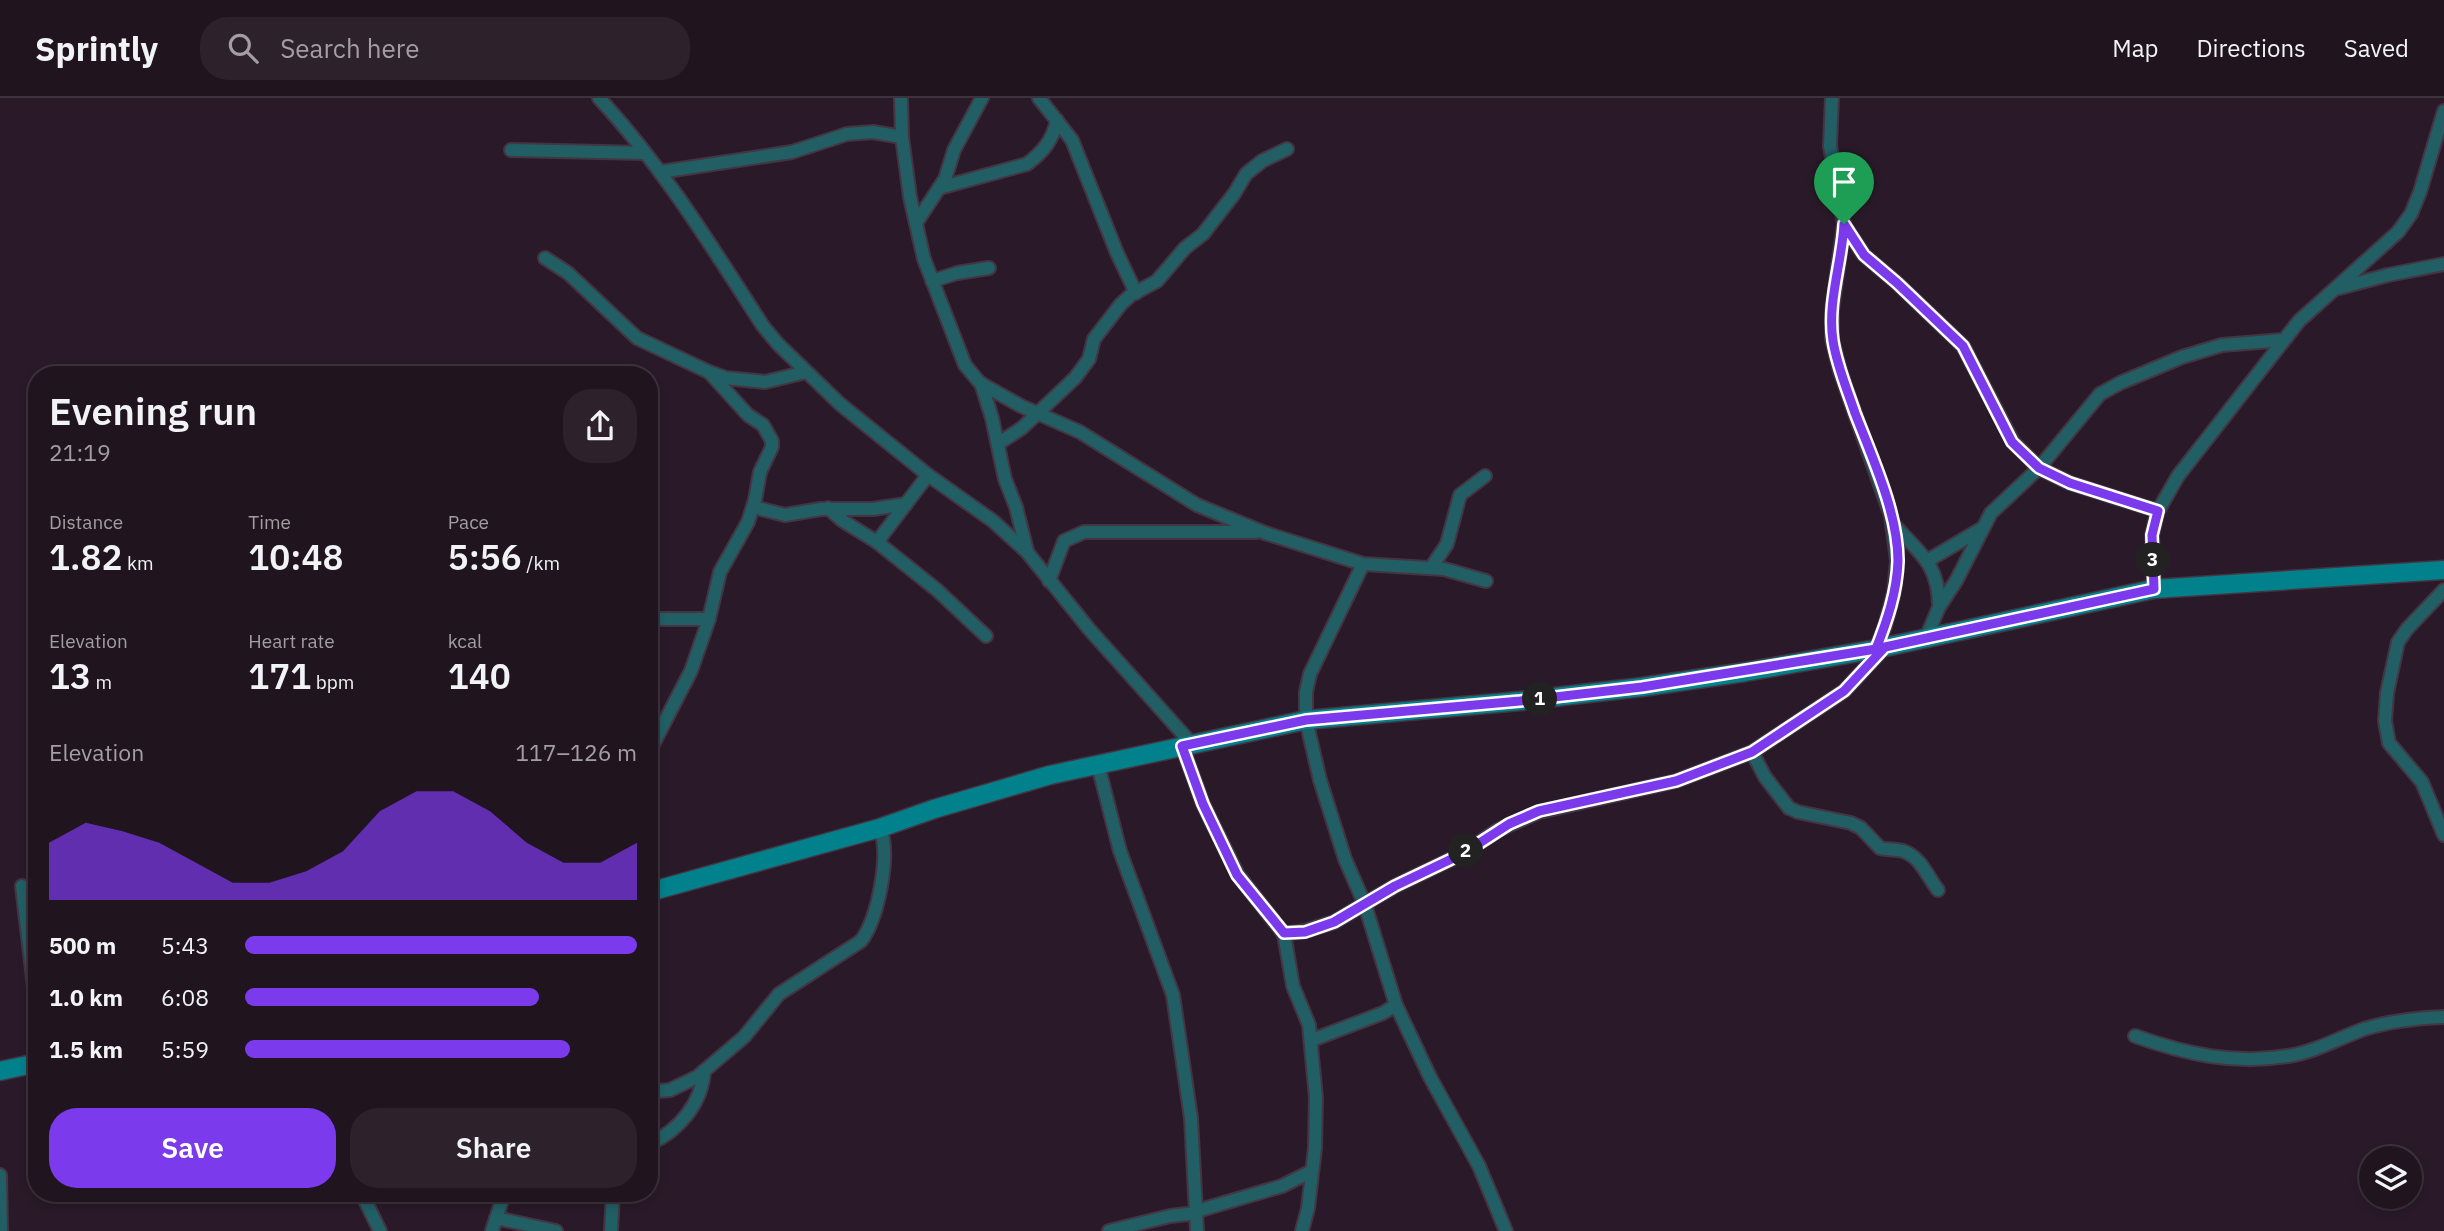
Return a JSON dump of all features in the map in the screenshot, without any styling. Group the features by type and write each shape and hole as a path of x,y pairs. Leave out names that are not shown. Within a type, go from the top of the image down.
{"street":[{"path":"599,98 690,212 763,326 840,404 928,475 993,521 1027,552 1048,581 1187,745 1203,804 1237,875 1284,933 1293,986 1309,1025 1316,1098 1312,1171 1302,1231"},
{"path":"901,98 902,137 916,223 932,281 965,365 981,383 1038,414 1080,432 1197,505 1265,533 1363,564 1431,568 1459,572 1486,581"},
{"path":"916,223 944,179 959,140 982,98"},
{"path":"1039,98 1072,140 1136,293"},
{"path":"1284,933 1305,932 1323,927 1530,815 1676,781 1752,752 1844,691 1881,648 1898,561 1892,523 1876,470 1840,372 1832,340 1832,310 1844,224 1830,146 1832,98"},
{"path":"2154,589 2152,535 2158,511 2190,459 2299,321 2398,232 2411,214 2444,111"},
{"path":"939,188 1027,164 1039,155 1048,143 1057,120"},
{"path":"660,172 792,152 856,133 873,132 902,137"},
{"path":"511,149 645,153"},
{"path":"999,443 1038,414 1084,367 1094,339 1121,304 1157,281 1185,248 1203,234 1250,170 1287,149"},
{"path":"1844,224 1864,255 1963,346 2012,442 2039,468 2070,483 2158,511"},
{"path":"545,258 568,273 637,338 709,372 726,378 765,382 806,372"},
{"path":"2334,289 2444,264"},
{"path":"932,281 957,273 989,268"},
{"path":"1926,638 1938,607 1956,581 1991,513 2039,468 2100,394 2182,357 2222,345 2283,340"},
{"path":"658,736 680,696 709,619 720,572 743,533 753,507 758,481 772,441 763,425 748,415 709,372"},
{"path":"981,383 1027,552"},
{"path":"877,542 928,475"},
{"path":"1431,568 1447,544 1460,495 1485,476"},
{"path":"753,507 785,514 828,508 873,509 906,504"},
{"path":"828,508 842,521 877,542 937,590 986,636"},
{"path":"1892,523 1927,561 1936,576 1939,587 1938,607"},
{"path":"1927,561 1982,528"},
{"path":"1048,581 1064,541 1084,532 1265,533"},
{"path":"1363,564 1310,674 1306,692 1306,720 1330,816 1365,905 1396,1005 1430,1077 1479,1166 1506,1231"},
{"path":"658,890 880,828 1050,775 1306,720 1642,687 1881,648 2154,589 2444,570"},
{"path":"2444,590 2398,642 2387,693 2385,721 2389,743 2422,782 2444,835"},
{"path":"658,619 709,619"},
{"path":"1752,752 1765,777 1788,808 1851,823 1861,828 1880,848 1910,854 1938,890"},
{"path":"1098,765 1120,851 1173,995 1191,1118 1197,1231"},
{"path":"658,1090 679,1087 697,1077 744,1037 779,994 861,941 869,930 880,889 884,838 880,828"},
{"path":"22,887 28,937"},
{"path":"1312,1040 1383,1013 1396,1005"},
{"path":"2135,1035 2186,1052 2237,1060 2289,1056 2315,1049 2367,1028 2413,1018 2444,1017"},
{"path":"0,1072 28,1065"},
{"path":"658,1138 681,1123 702,1086 704,1070"},
{"path":"1109,1231 1197,1212 1270,1191 1312,1171"},
{"path":"0,1175 1,1231"},
{"path":"366,1202 380,1231"},
{"path":"492,1231 501,1202"},
{"path":"611,1231 613,1202"},
{"path":"496,1217 556,1231"}],"route":[{"path":"1844,224 1864,255 1963,346 2012,442 2039,468 2070,483 2158,511 2152,535 2154,589 1885,647 1844,691 1752,752 1676,781 1539,811 1509,824 1464,853 1395,886 1349,915 1305,932 1284,933 1237,875 1203,804 1182,746 1306,720 1642,687 1876,649 1894,592 1898,561 1891,516 1840,372 1832,340 1832,310 1844,224"}]}
